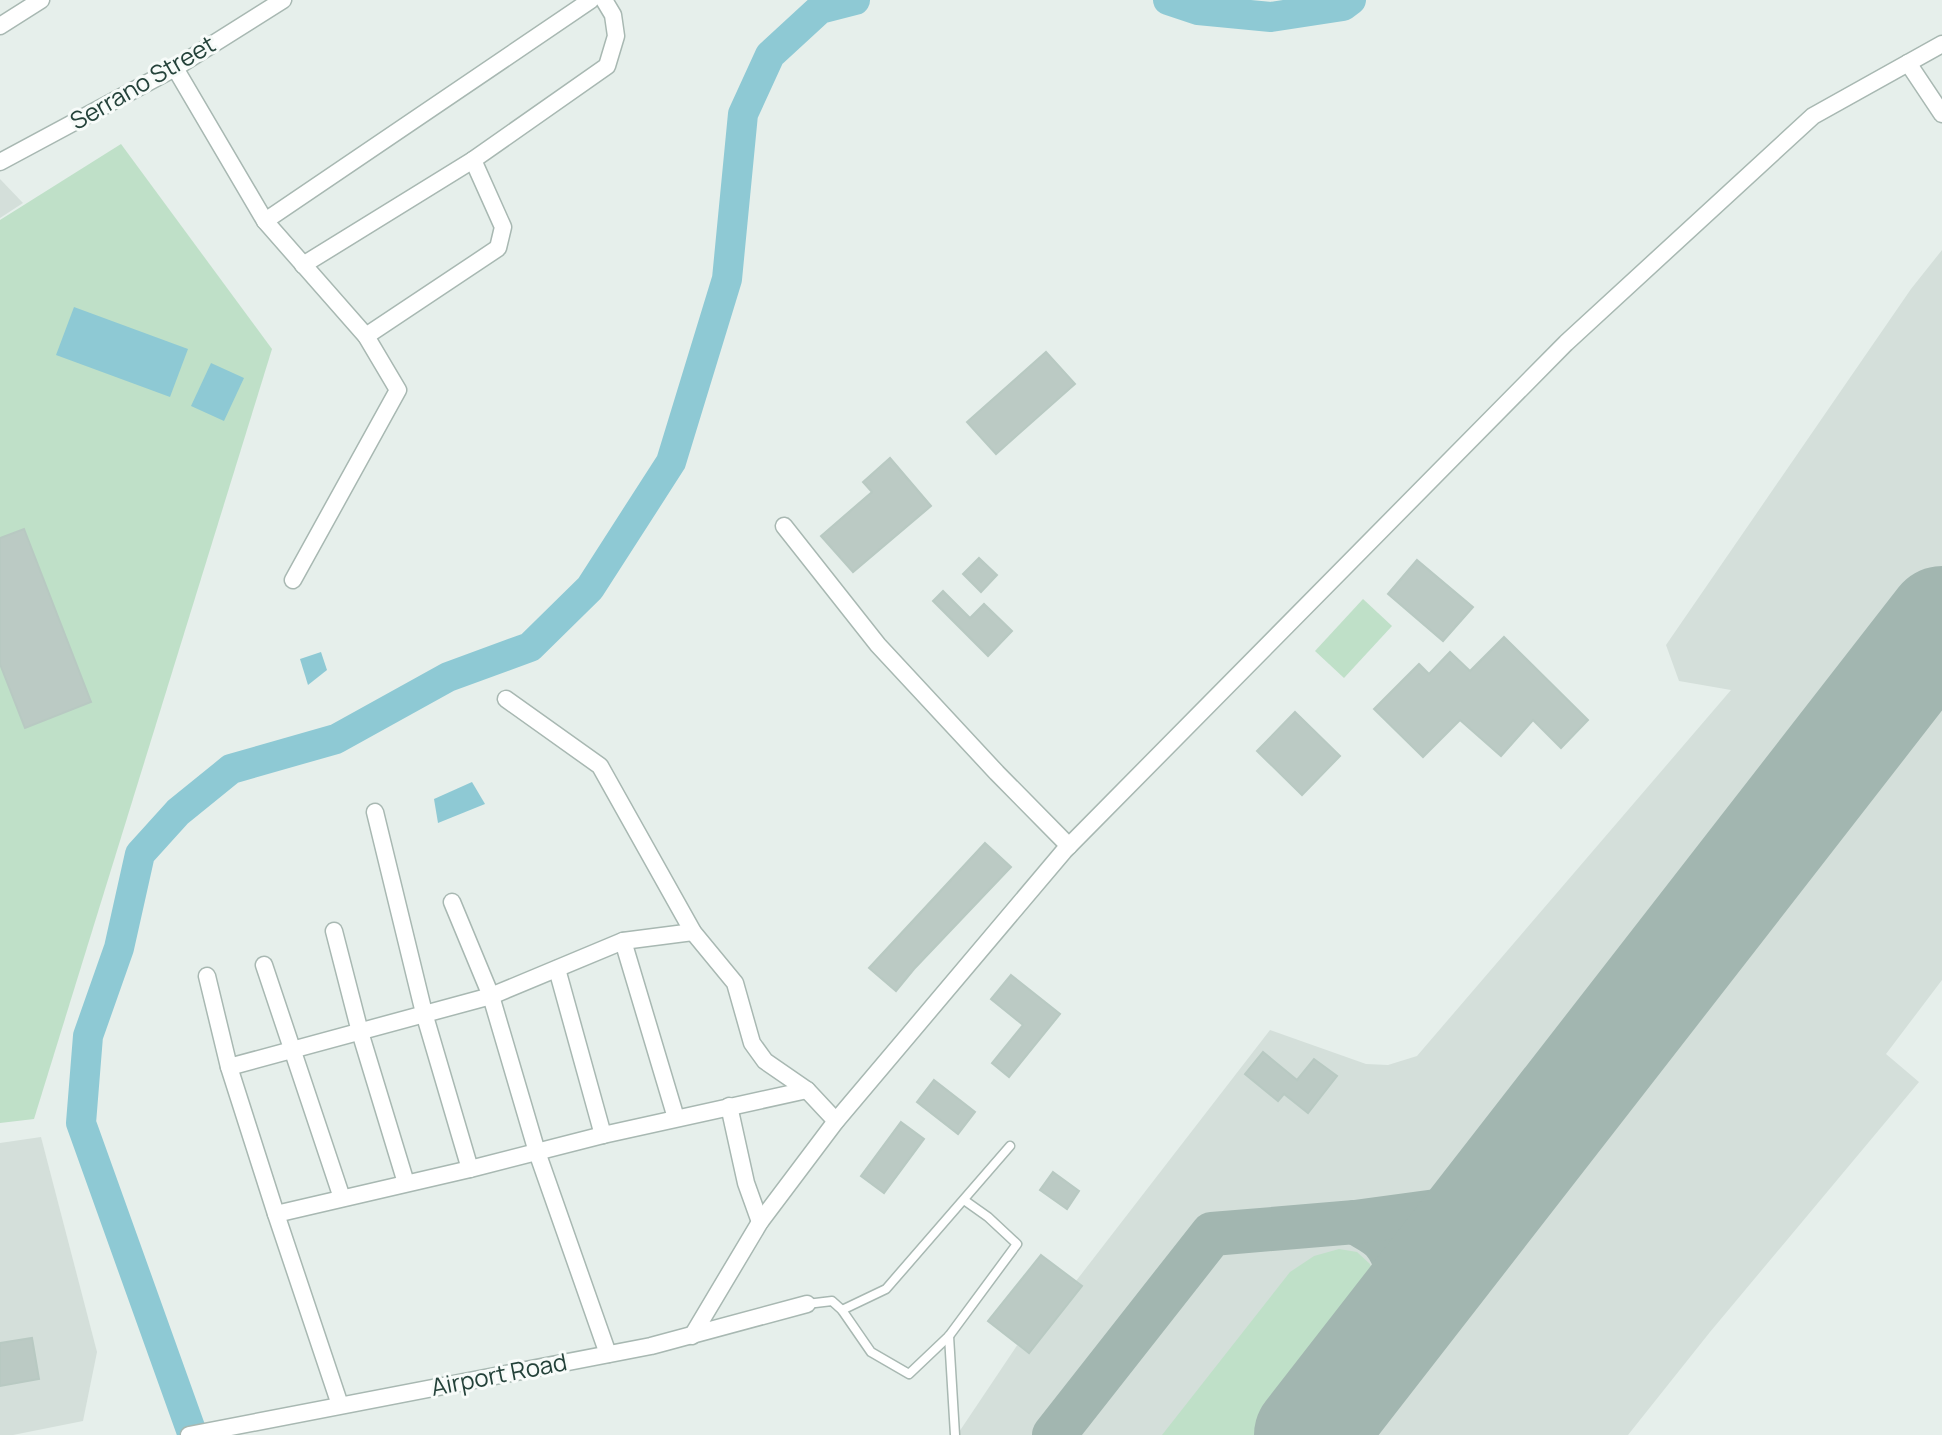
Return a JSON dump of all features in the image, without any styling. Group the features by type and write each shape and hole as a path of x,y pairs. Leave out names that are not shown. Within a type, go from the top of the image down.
{"street":[{"path":"0,26 41,0"},
{"name":"Serrano Street","path":"0,162 175,68 283,0"},
{"path":"265,221 591,0"},
{"path":"303,265 473,160 607,65 616,36 613,15 604,0"},
{"path":"692,1336 760,1222 836,1121 1069,846 1566,342 1813,116 1942,44"},
{"path":"1909,63 1942,114"},
{"path":"175,68 265,221 366,336 398,390 293,580"},
{"path":"366,336 498,248 503,227 473,160"},
{"path":"784,526 878,645 1069,846"},
{"path":"506,699 600,766 693,932 735,983 752,1043 765,1061 807,1090 836,1121"},
{"path":"375,812 424,1013 470,1169"},
{"path":"452,902 491,996 537,1152 608,1354"},
{"path":"334,931 360,1032 406,1183"},
{"path":"229,1068 491,996 623,941 693,932"},
{"path":"623,941 676,1118"},
{"path":"264,965 342,1198"},
{"path":"557,969 603,1135"},
{"path":"207,976 229,1068 340,1405"},
{"path":"276,1214 603,1135 807,1090"},
{"path":"729,1106 746,1183 760,1222"},
{"name":"Airport Road","path":"189,1435 608,1354 692,1336 807,1304"}],"lane":[{"path":"842,1310 886,1289 1010,1146"},
{"path":"807,1304 832,1301 842,1310 871,1352 909,1374 948,1336 1017,1244 988,1217 964,1200"},
{"path":"948,1336 955,1435"}],"shaded area":[{"path":"0,179 23,203 0,218"},
{"path":"1942,250 1942,980 1886,1054 1919,1082 1710,1332 1628,1435 957,1435 1018,1344 988,1321 1041,1255 1076,1281 1270,1030 1366,1064 1388,1065 1417,1056 1731,690 1679,681 1666,645 1911,289"},
{"path":"41,1137 97,1352 83,1421 13,1435 0,1435 0,1143"}],"green space":[{"path":"121,144 272,349 34,1119 0,1123 0,220"},
{"path":"1363,599 1392,626 1344,678 1315,651"},
{"path":"1339,1249 1357,1252 1370,1264 1378,1286 1373,1309 1274,1435 1162,1435 1290,1272 1314,1256"}],"water":[{"path":"74,307 188,349 170,397 56,355"},
{"path":"211,363 244,378 224,421 191,406"},
{"path":"321,652 327,670 308,685 300,659"},
{"path":"472,782 485,804 438,823 434,799"}],"building":[{"path":"1046,352 1075,384 996,454 967,422"},
{"path":"890,458 931,506 853,572 821,536 872,492 863,482"},
{"path":"24,529 91,702 25,728 0,664 0,538"},
{"path":"979,558 997,575 981,592 963,574"},
{"path":"1417,560 1473,607 1443,641 1388,594"},
{"path":"943,591 970,618 984,604 1012,631 988,656 933,601"},
{"path":"1504,637 1588,720 1561,748 1533,720 1501,756 1460,720 1423,757 1374,709 1419,664 1429,674 1450,652 1470,671"},
{"path":"1295,712 1340,756 1302,795 1257,751"},
{"path":"985,843 1011,867 896,991 869,968"},
{"path":"1011,975 1060,1014 1009,1077 992,1063 1023,1025 991,999"},
{"path":"1263,1052 1297,1080 1314,1059 1337,1076 1308,1113 1284,1094 1278,1101 1245,1074"},
{"path":"934,1080 975,1112 958,1134 917,1102"},
{"path":"901,1122 924,1139 884,1193 861,1176"},
{"path":"1053,1172 1079,1191 1067,1209 1040,1190"},
{"path":"1041,1255 1082,1286 1029,1353 988,1321"},
{"path":"32,1338 39,1379 0,1386 0,1343"}],"waterway":[{"path":"191,1430 81,1123 88,1036 119,948 140,854 178,812 231,769 336,739 448,677 530,647 590,588 671,462 727,279 743,114 770,55 820,9 855,0"},
{"path":"1168,0 1198,10 1271,17 1343,6 1351,0"}],"taxiway":[{"path":"1054,1435 1212,1234 1355,1222 1488,1204"},
{"path":"1355,1222 1380,1238 1390,1250 1394,1261 1398,1283 1392,1329"}],"runway":[{"path":"1309,1435 1942,621"}]}
